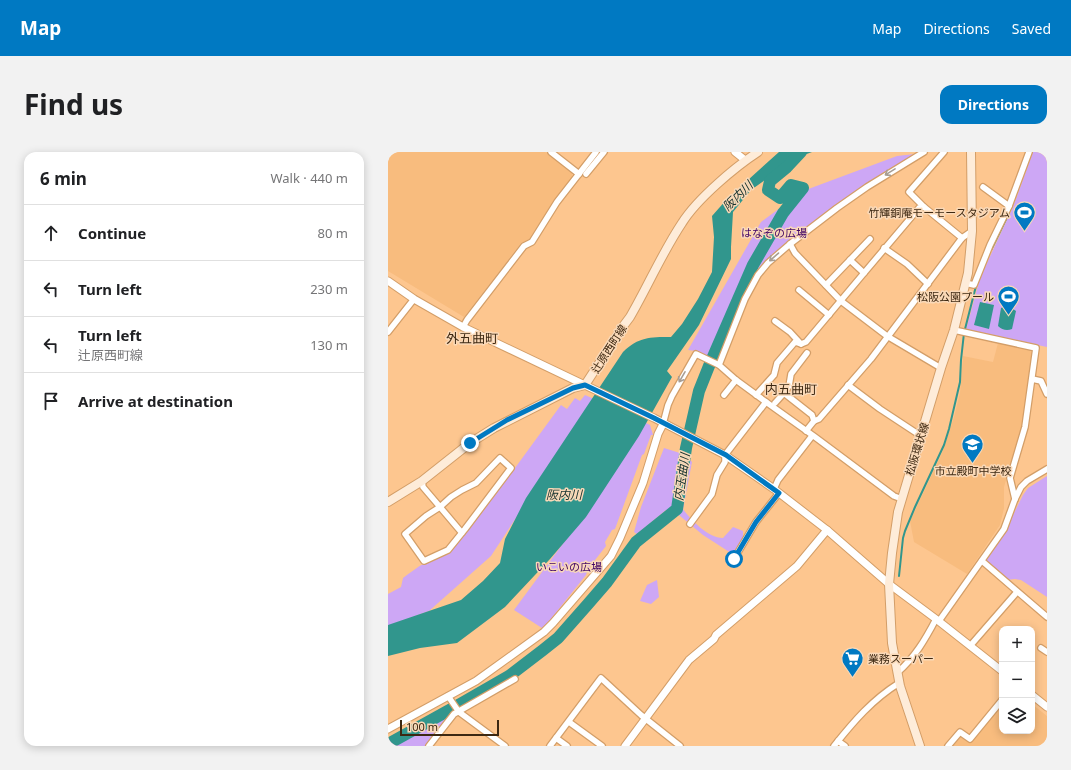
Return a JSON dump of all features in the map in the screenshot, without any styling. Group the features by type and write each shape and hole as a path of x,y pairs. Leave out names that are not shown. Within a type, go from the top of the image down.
{"main road":[{"name":"辻原西町線","path":"388,502 422,481 470,443 494,428 573,388 585,385 630,317 682,223 716,186 746,160 758,152"},
{"name":"松阪環状線","path":"920,746 897,673 892,643 889,584 895,526 941,368 954,330 968,273 972,231 971,152"}],"street":[{"path":"551,152 579,174"},
{"path":"464,327 467,320 524,246 532,242 550,213 596,152"},
{"path":"586,174 604,152"},
{"path":"735,152 746,160"},
{"path":"717,364 745,299 758,275 768,263 790,244 867,187 924,152"},
{"path":"944,152 909,192 924,207 962,238"},
{"path":"965,283 974,285 990,245 1009,206 1029,152"},
{"path":"983,186 1009,206"},
{"path":"756,395 774,374 777,363 795,342 801,344 806,342 884,248 919,208 924,207"},
{"path":"806,431 848,385 928,284 962,238 972,231"},
{"path":"826,285 870,239"},
{"path":"790,244 795,253 841,301 887,336 941,368"},
{"path":"884,248 907,264 928,284"},
{"path":"850,260 864,273"},
{"path":"388,281 414,299 464,327 654,418 663,424 726,455 827,530 889,584 938,620 999,669"},
{"path":"799,290 829,315"},
{"path":"388,332 414,299"},
{"path":"775,321 790,332 801,344"},
{"path":"954,330 1036,348 1025,427 1010,478 1015,499"},
{"path":"775,403 789,386 791,374 808,353"},
{"path":"388,729 476,681 544,632 611,556 644,483 668,405 696,354 717,364 756,395 894,496 902,499"},
{"path":"1032,379 1041,381 1047,394"},
{"path":"724,395 736,380"},
{"path":"848,385 880,409 921,436"},
{"path":"784,393 812,415 814,421"},
{"path":"690,524 712,494 717,475 725,462 726,455 766,402"},
{"path":"734,559 776,491 778,480 812,436"},
{"path":"500,458 511,468 448,550 424,561 405,534 426,516 440,507 451,497 476,482 500,458"},
{"path":"897,673 909,663 938,620 1004,529 1021,487 1027,481 1047,469"},
{"path":"422,481 423,487 462,533"},
{"path":"624,746 689,660 797,566 827,530"},
{"path":"982,561 1047,617"},
{"path":"970,646 1017,592"},
{"path":"1041,648 1047,652"},
{"path":"550,746 600,678 680,746"},
{"path":"429,746 454,714 515,679"},
{"path":"844,746 836,744 873,702 884,692 899,683"},
{"path":"448,696 459,711 505,746"},
{"path":"1035,697 1047,707"},
{"path":"948,746 960,732 970,739 999,704"},
{"path":"568,722 602,746"},
{"path":"556,738 567,746"}],"shaded area":[{"path":"388,152 545,152 572,172 572,178 543,218 536,232 528,241 521,243 464,317 388,271"},
{"name":"市立殿町中学校","path":"998,343 1030,350 1033,355 1022,426 1004,487 1004,508 1000,525 967,574 914,542 910,521 942,453 954,417 960,393 963,356 993,362"},
{"path":"1035,706 1047,716 1047,746 951,746 960,735 971,742 999,708 999,734 1035,734"}],"green space":[{"path":"1033,152 1047,152 1047,347 966,330 980,278 1013,207"},
{"name":"はなぞの広場","path":"915,154 867,185 757,275 718,359 715,360 696,351 688,350 761,222 803,191 897,156"},
{"path":"585,395 594,399 491,556 429,611 388,626 388,594 401,587 403,578 416,568 449,552 515,468 561,405 567,409 575,398 580,401"},
{"name":"いこいの広場","path":"644,422 650,425 653,435 651,435 644,454 642,455 615,529 612,530 605,542 606,546 588,569 586,575 542,628 514,610 587,511"},
{"path":"685,444 691,446 687,457 692,462 683,509 700,528 717,537 723,538 733,527 743,531 743,539 734,555 703,535 674,511 666,510 637,534 634,532 641,507 664,448 680,453"},
{"path":"1047,476 1047,597 1021,580 1006,580 986,562 986,560 1006,529 1028,488"},
{"path":"657,580 659,597 651,604 640,601 647,585"},
{"path":"449,707 453,712 426,746 388,746 388,739 410,729 422,720"}],"water":[{"name":"阪内川","path":"779,152 812,152 783,167 751,190 733,212 731,259 699,325 667,371 672,377 639,436 586,517 550,559 505,607 457,643 420,648 388,656 388,625 461,600 483,581 500,563 505,539 526,498 623,352 634,343 645,339 671,337 682,324 698,299 712,272 714,237 712,216 727,199"},
{"path":"980,302 994,305 989,329 974,325"},
{"path":"1005,306 1016,311 1012,329 1010,330 1003,329 998,326 1001,308"}],"waterway":[{"name":"内玉曲川","path":"388,744 509,676 558,638 607,582 636,542 677,509 686,448 699,391 753,265 783,213 803,188 791,185 780,198 768,190 770,181 787,167 801,152"},
{"path":"991,250 1009,213"},
{"path":"899,576 905,531 944,445 949,429 960,382 964,333 976,286"}],"place":[{"name":"竹輝銅庵モーモースタジアム","path":"1025,232"},
{"name":"松阪公園プール","path":"1009,316"},
{"name":"市立殿町中学校","path":"973,464"},
{"name":"業務スーパー","path":"852,678"}],"district":[{"name":"外五曲町","path":"472,338"},
{"name":"内五曲町","path":"791,389"}],"route":[{"path":"470,443 507,420 573,388 585,385 726,455 779,493 756,522 734,559"}]}
